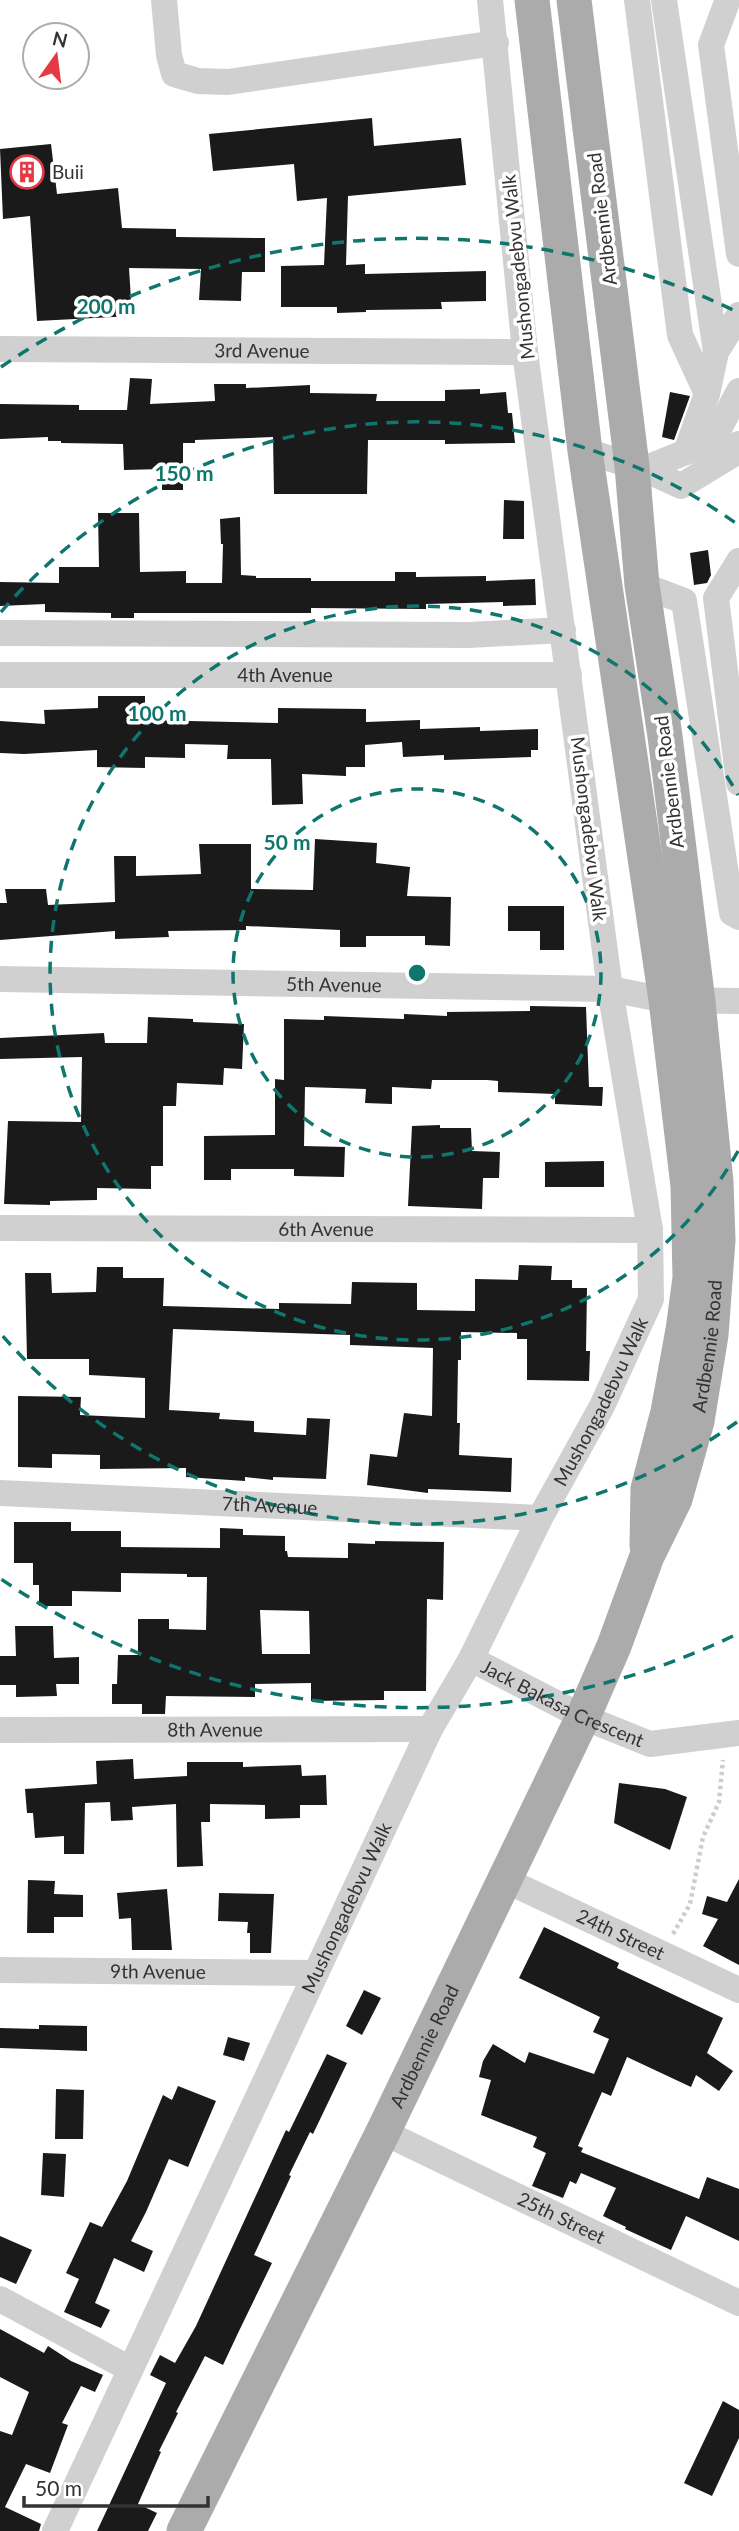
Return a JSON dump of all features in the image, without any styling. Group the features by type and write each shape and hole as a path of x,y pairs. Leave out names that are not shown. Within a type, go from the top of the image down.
{"main road":[{"name":"Ardbennie Road","path":"184,2531 383,2132 583,1717 619,1634 647,1556 675,1499 697,1421 711,1335 718,1240 716,1182 585,451 532,0"},
{"name":"Ardbennie Road","path":"574,0 638,468 642,585 665,736 682,1002"}],"street":[{"path":"164,0 169,55 174,74 198,81 228,82 496,43"},
{"name":"Mushongadebvu Walk","path":"55,2531 430,1729 471,1659 540,1518 602,1406 651,1299 650,1230 610,989 526,352 490,0"},
{"path":"637,0 680,335 706,394"},
{"path":"664,0 716,352"},
{"path":"730,8 711,45 739,254"},
{"path":"686,453 706,394 716,352 739,315"},
{"name":"3rd Avenue","path":"0,349 526,352"},
{"path":"638,468 712,442 739,391"},
{"path":"585,451 638,468 681,486 732,455 739,444"},
{"path":"739,561 716,598 736,741 739,783"},
{"path":"642,585 684,601 732,913 739,917"},
{"path":"0,633 469,635 563,630"},
{"path":"469,635 469,675"},
{"name":"4th Avenue","path":"0,675 569,674"},
{"name":"5th Avenue","path":"0,979 610,989 682,1002 739,1001"},
{"name":"6th Avenue","path":"0,1228 650,1230"},
{"name":"7th Avenue","path":"0,1493 540,1518"},
{"name":"Jack Bakasa Crescent","path":"471,1659 583,1717 650,1744 732,1734"},
{"name":"8th Avenue","path":"0,1731 430,1729"},
{"name":"24th Street","path":"503,1879 739,1990"},
{"name":"9th Avenue","path":"0,1970 316,1973"},
{"name":"25th Street","path":"383,2132 739,2303"},
{"path":"0,2299 130,2369"}],"path":[{"path":"662,1953 690,1904 703,1837 719,1802 732,1734"}],"building":[{"path":"372,118 374,146 461,138 466,185 348,196 346,265 365,264 365,274 486,271 486,301 441,302 442,309 337,313 337,307 281,307 281,266 324,265 327,198 297,201 294,164 213,171 209,134"},
{"path":"51,144 57,194 118,188 122,228 176,229 176,237 265,238 265,272 242,272 241,301 199,300 201,269 129,268 132,316 37,321 30,216 3,219 0,149"},
{"path":"130,378 152,379 150,404 215,401 214,384 246,384 246,388 310,385 310,393 377,394 376,401 445,401 445,390 480,389 480,394 506,392 508,413 512,413 515,443 445,444 445,440 368,440 367,494 274,494 273,437 195,440 195,443 183,443 183,490 162,490 162,469 124,470 123,444 61,443 48,441 48,437 0,439 0,404 79,405 79,410 127,410"},
{"path":"670,392 690,396 674,440 662,437"},
{"path":"504,500 524,501 524,539 503,539"},
{"path":"98,513 139,513 140,572 186,571 186,583 222,583 223,544 220,519 240,517 241,575 256,578 311,578 311,581 395,581 395,572 416,572 416,577 486,576 486,581 535,579 536,605 503,606 503,602 426,604 426,609 311,608 311,613 134,613 134,618 111,618 111,613 45,612 45,604 0,606 0,582 59,583 59,567 99,567"},
{"path":"708,550 711,575 707,583 694,585 690,553"},
{"path":"98,696 145,696 145,720 278,723 278,708 366,709 366,722 420,720 420,729 538,729 538,750 531,750 531,757 444,760 444,755 403,757 402,742 365,745 365,767 346,767 346,776 302,774 303,804 272,805 271,759 227,759 228,745 185,744 185,758 145,757 145,768 97,767 97,750 0,753 0,721 45,724 44,710 98,708"},
{"path":"315,839 377,843 376,863 410,867 407,896 451,897 450,946 425,945 425,936 366,936 366,947 340,947 340,930 246,926 246,930 168,931 169,937 115,939 115,931 0,940 0,903 7,903 5,889 46,889 48,905 115,902 114,856 136,856 136,876 201,874 199,844 251,844 251,889 313,890"},
{"path":"508,906 564,906 564,950 540,950 540,931 508,931"},
{"path":"530,1006 586,1007 589,1087 603,1087 602,1106 555,1104 555,1094 498,1092 498,1081 487,1080 432,1080 431,1089 392,1087 392,1104 365,1103 366,1089 305,1087 304,1146 345,1147 344,1177 294,1176 294,1169 231,1169 231,1180 204,1180 204,1136 275,1135 275,1079 284,1080 284,1019 324,1020 324,1016 404,1019 404,1014 447,1016 447,1012 530,1011"},
{"path":"148,1017 244,1024 242,1069 224,1068 223,1085 177,1083 176,1106 163,1106 163,1166 151,1166 151,1189 97,1188 97,1200 50,1201 50,1205 4,1204 8,1121 81,1122 82,1057 0,1059 0,1038 104,1033 105,1043 147,1043"},
{"path":"440,1125 440,1128 471,1128 472,1151 500,1152 499,1178 483,1178 482,1209 408,1206 412,1126"},
{"path":"604,1161 604,1187 545,1187 545,1162"},
{"path":"519,1265 552,1266 551,1280 572,1280 572,1288 587,1288 586,1351 590,1351 589,1381 527,1380 527,1339 517,1339 517,1333 461,1332 461,1360 458,1360 459,1455 512,1458 511,1492 428,1489 428,1493 367,1485 370,1454 397,1457 404,1413 432,1416 433,1348 350,1345 350,1335 173,1329 169,1410 220,1413 219,1419 254,1421 254,1432 306,1435 307,1418 330,1419 326,1479 273,1477 273,1480 245,1477 245,1481 186,1477 186,1468 100,1469 100,1455 52,1454 52,1468 18,1467 18,1396 81,1397 80,1415 145,1418 145,1378 89,1375 89,1359 27,1359 25,1273 51,1273 52,1293 96,1292 97,1267 123,1267 123,1278 164,1278 163,1306 279,1309 279,1303 351,1304 352,1282 417,1283 417,1310 475,1311 475,1279 518,1280"},
{"path":"14,1522 71,1522 71,1531 121,1531 121,1547 220,1548 220,1528 243,1529 243,1535 285,1536 285,1551 288,1557 348,1558 348,1543 444,1542 443,1600 427,1599 426,1691 384,1691 384,1700 311,1701 311,1683 255,1684 255,1697 166,1696 165,1714 142,1714 142,1704 112,1704 112,1684 117,1684 118,1655 138,1655 138,1619 169,1619 169,1629 206,1630 207,1577 121,1573 121,1592 72,1591 72,1606 39,1606 39,1585 33,1585 33,1563 14,1563","holes":["260,1610 309,1611 310,1654 262,1654"]},
{"path":"15,1626 53,1626 54,1658 79,1657 79,1684 56,1684 57,1696 16,1697 16,1685 0,1685 0,1656 16,1656"},
{"path":"133,1759 134,1779 187,1776 187,1762 243,1762 243,1767 301,1765 302,1776 326,1775 327,1805 300,1805 300,1818 265,1819 265,1805 210,1804 210,1822 201,1822 203,1866 177,1867 176,1804 132,1807 133,1820 111,1821 110,1802 85,1803 84,1854 64,1854 64,1836 35,1838 33,1813 27,1813 25,1789 97,1784 96,1761"},
{"path":"619,1783 665,1789 687,1797 670,1850 614,1823"},
{"path":"739,1879 739,1965 703,1946 718,1919 702,1914 707,1896 727,1902"},
{"path":"28,1880 55,1881 54,1894 83,1895 83,1917 54,1917 54,1933 27,1933"},
{"path":"167,1889 172,1950 132,1950 131,1918 119,1919 117,1893"},
{"path":"219,1893 274,1894 271,1953 250,1953 248,1922 218,1921"},
{"path":"544,1927 619,1963 617,1968 723,2018 707,2053 733,2071 719,2091 696,2075 691,2087 627,2057 611,2096 602,2092 578,2146 583,2148 581,2152 699,2199 707,2177 739,2189 739,2241 686,2216 671,2250 603,2216 616,2188 581,2173 576,2184 570,2181 563,2198 532,2186 546,2153 533,2147 537,2137 481,2115 491,2080 479,2077 483,2061 493,2044 525,2063 529,2052 594,2074 609,2039 593,2032 600,2017 519,1978"},
{"path":"364,1990 381,1998 362,2035 346,2026"},
{"path":"39,2025 87,2026 87,2051 0,2048 0,2028 39,2029"},
{"path":"228,2037 250,2043 244,2061 223,2055"},
{"path":"327,2054 347,2063 313,2134 310,2132 289,2175 291,2176 254,2255 272,2263 223,2365 205,2356 159,2451 161,2452 138,2504 157,2513 148,2531 97,2531 166,2383 150,2375 160,2355 175,2363 196,2326 286,2130 289,2132"},
{"path":"178,2086 216,2101 188,2167 169,2159 131,2241 153,2251 144,2272 114,2258 95,2303 110,2310 101,2328 64,2312 79,2279 66,2273 90,2222 102,2227 127,2181 163,2095 172,2100"},
{"path":"56,2089 84,2090 83,2139 55,2139"},
{"path":"43,2153 66,2154 64,2197 41,2195"},
{"path":"0,2236 32,2250 16,2284 0,2277"},
{"path":"0,2329 44,2353 48,2346 71,2361 103,2375 95,2392 81,2386 62,2423 68,2425 50,2473 26,2464 5,2507 41,2524 39,2531 0,2531 0,2431 12,2435 29,2392 0,2377"},
{"path":"723,2401 739,2410 739,2438 712,2496 684,2483"}],"place":[{"name":"Buii","path":"27,172"}]}
